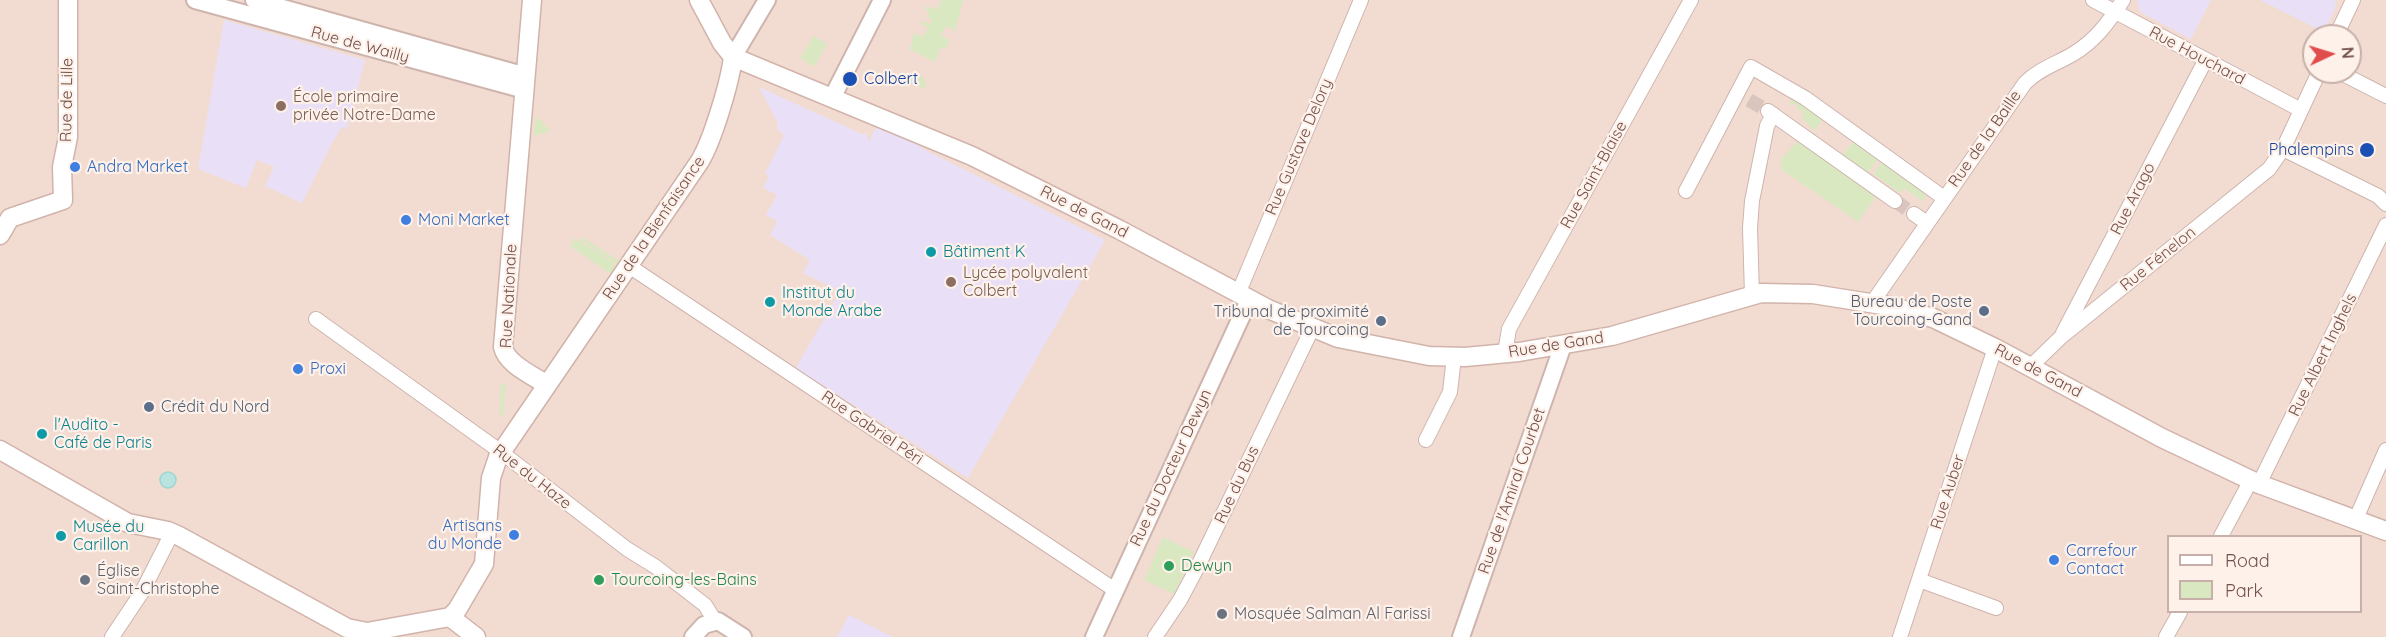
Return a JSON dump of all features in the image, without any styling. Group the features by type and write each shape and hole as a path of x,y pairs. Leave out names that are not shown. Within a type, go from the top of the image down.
{"main road":[{"name":"Rue de Lille","path":"5,215 63,200 62,167 68,137 68,0"},
{"name":"Rue Nationale","path":"532,0 504,351 510,360 547,385"},
{"path":"699,0 722,43 733,57"},
{"name":"Rue de Gand","path":"733,57 989,164 1113,226 1244,297 1312,329 1346,340 1420,355 1454,357 1563,345 1639,330 1752,296 1779,292 1872,303 1933,318 2031,366 2162,438 2255,482 2386,531"},
{"name":"Rue de la Bienfaisance","path":"547,385 704,154 728,81 733,57"},
{"path":"0,235 5,215"},
{"path":"0,452 128,523 172,533 340,625 366,635 450,617 457,610 484,564 492,474 501,452 547,385"},
{"path":"450,617 476,637"}],"street":[{"name":"Rue de Wailly","path":"195,0 526,83"},
{"name":"Rue de Wailly","path":"254,0 526,83"},
{"path":"733,57 767,0"},
{"path":"832,98 882,0"},
{"name":"Rue Gustave Delory","path":"1244,297 1361,0"},
{"name":"Rue Saint-Blaise","path":"1504,353 1509,329 1691,0"},
{"name":"Rue Houchard","path":"2093,0 2301,110"},
{"name":"Rue de la Baille","path":"1872,303 2025,83 2036,73 2086,45 2103,30 2123,0"},
{"path":"2342,24 2353,0"},
{"name":"Rue Arago","path":"2061,337 2205,61"},
{"path":"1686,191 1751,67 1801,95 1944,198"},
{"name":"Rue Fénelon","path":"2031,366 2061,337 2269,169 2283,149 2313,84"},
{"path":"2362,84 2386,96"},
{"path":"1736,93 1749,100"},
{"path":"1752,296 1752,201 1771,112 1895,201"},
{"path":"2283,149 2378,196 2386,204"},
{"path":"1914,214 1927,223"},
{"name":"Rue Albert Inghels","path":"2222,535 2255,482 2386,225"},
{"name":"Rue Gabriel Péri","path":"629,266 1115,590"},
{"name":"Rue du Docteur Dewyn","path":"1094,637 1244,297"},
{"name":"Rue du Haze","path":"316,320 501,452 579,513 702,603 715,621 723,622 743,637"},
{"name":"Rue du Bus","path":"1155,637 1180,600 1196,570 1312,329"},
{"name":"Rue de l'Amiral Courbet","path":"1461,637 1563,345"},
{"name":"Rue Auber","path":"1900,637 1995,348"},
{"path":"1426,440 1450,392 1454,357"},
{"path":"2355,521 2386,450"},
{"path":"112,637 136,602 172,533"},
{"path":"1919,580 1996,608"},
{"path":"2166,637 2179,613"},
{"path":"693,637 704,625 715,621"}],"shaded area":[{"path":"0,0 2386,0 2386,637 0,637"},
{"path":"2137,0 2211,0 2191,39 2140,12"},
{"path":"2260,0 2335,0 2336,6 2328,24 2308,24"},
{"name":"École primaire privée Notre-Dame","path":"224,20 365,60 347,129 342,127 332,143 302,203 265,186 274,167 257,160 246,188 198,169"},
{"name":"Lycée polyvalent Colbert","path":"759,87 862,134 867,133 868,142 878,125 922,145 921,148 1105,240 968,478 796,368 840,291 803,273 810,260 770,235 777,221 766,215 777,195 763,188 769,176 765,174 784,135 777,129 778,123"},
{"path":"849,615 893,637 837,637"}],"green space":[{"path":"942,0 963,0 955,31 946,26 941,35 949,40 946,49 941,47 935,62 909,49 915,33 923,37 928,28 921,24 923,21 930,24 932,20 927,17 929,12 925,9 927,6 936,10"},
{"path":"814,36 827,44 814,67 800,58"},
{"path":"904,74 914,79 923,77 926,81 924,89 902,79"},
{"path":"1792,96 1824,118 1814,131 1803,119 1802,110 1798,111 1796,104 1789,105"},
{"path":"536,116 551,131 533,136"},
{"path":"1799,140 1876,196 1858,222 1782,170 1780,160"},
{"path":"1854,140 1879,158 1867,174 1852,164 1855,159 1852,162 1843,155"},
{"path":"1883,161 1927,194 1922,201 1904,188 1900,193 1873,174"},
{"path":"582,237 619,261 617,264 581,240"},
{"path":"575,238 614,263 615,270 612,275 570,246"},
{"path":"501,384 506,385 503,415 499,415"},
{"name":"Dewyn","path":"1163,537 1194,552 1174,594 1144,580"}],"water":[{"path":"165,472 171,472 176,480 174,486 165,488 160,483 160,477"}],"tunnel":[{"path":"1749,100 1768,111"},
{"path":"1895,201 1914,214"}],"place":[{"name":"Colbert","path":"850,79"},
{"name":"École primaire privée Notre-Dame","path":"281,106"},
{"name":"Phalempins","path":"2367,150"},
{"name":"Andra Market","path":"75,167"},
{"name":"Moni Market","path":"406,220"},
{"name":"Bâtiment K","path":"931,252"},
{"name":"Lycée polyvalent Colbert","path":"951,282"},
{"name":"Institut du Monde Arabe","path":"770,302"},
{"name":"Bureau de Poste Tourcoing-Gand","path":"1984,311"},
{"name":"Tribunal de proximité de Tourcoing","path":"1381,321"},
{"name":"Proxi","path":"298,369"},
{"name":"Crédit du Nord","path":"149,407"},
{"name":"l'Audito - Café de Paris","path":"42,434"},
{"name":"Artisans du Monde","path":"514,535"},
{"name":"Musée du Carillon","path":"61,536"},
{"name":"Carrefour Contact","path":"2054,560"},
{"name":"Dewyn","path":"1169,566"},
{"name":"Église Saint-Christophe","path":"85,580"},
{"name":"Tourcoing-les-Bains","path":"599,580"},
{"name":"Mosquée Salman Al Farissi","path":"1222,614"}]}
